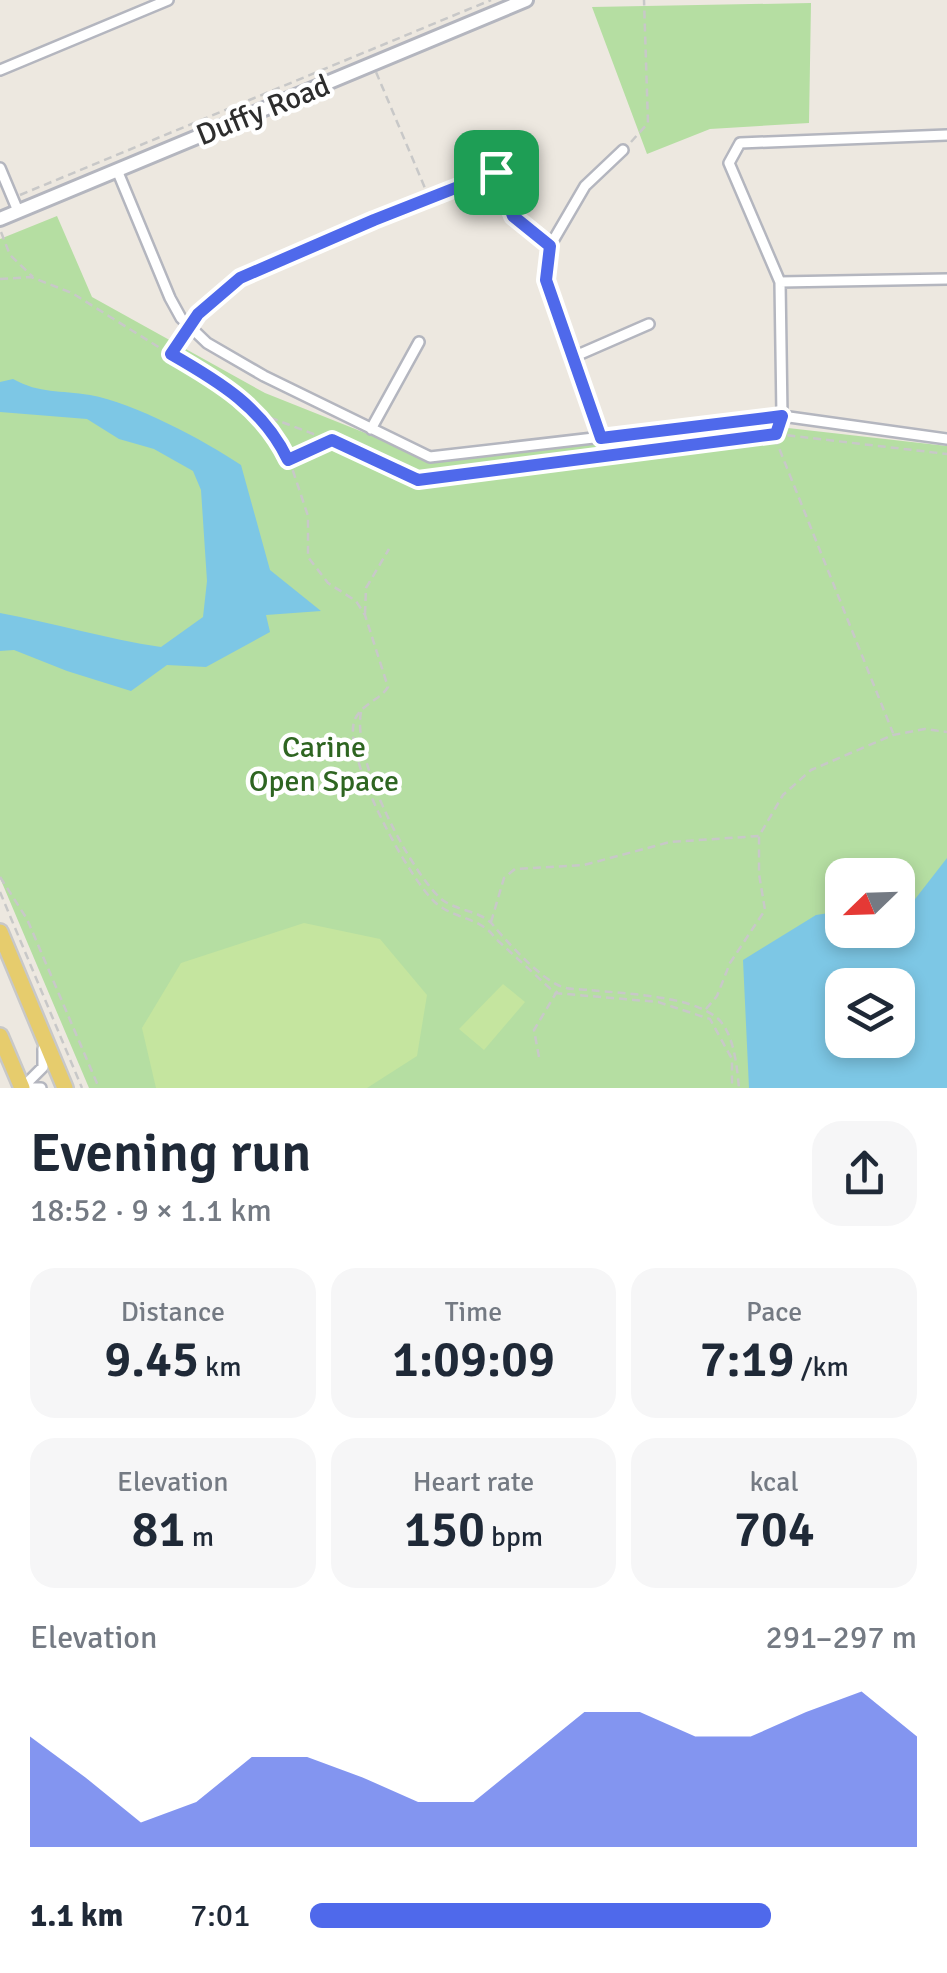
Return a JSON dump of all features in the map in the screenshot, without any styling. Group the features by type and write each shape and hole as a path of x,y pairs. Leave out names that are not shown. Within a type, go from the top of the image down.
{"main road":[{"name":"Duffy Road","path":"0,219 15,205 116,170 526,0"},
{"path":"0,932 65,1088"},
{"path":"0,1036 23,1088"}],"street":[{"path":"0,70 168,0"},
{"path":"782,416 780,282 729,163 740,143 947,135"},
{"path":"601,438 546,280 550,246 584,186 623,150"},
{"path":"0,168 15,205"},
{"path":"116,170 170,298 189,326 208,344 430,457 782,416 947,439"},
{"path":"496,172 513,216 550,246"},
{"path":"189,326 240,278 374,220"},
{"path":"780,282 947,279"},
{"path":"571,358 649,324"},
{"path":"371,429 420,342"},
{"path":"23,1088 43,1066 42,1032"},
{"path":"23,1088 41,1088"}],"path":[{"path":"15,205 492,0"},
{"path":"623,150 648,124 644,0"},
{"path":"372,64 430,200"},
{"path":"374,220 496,172"},
{"path":"0,230 10,254 34,278"},
{"path":"0,279 34,278 72,293 245,400 275,434 288,460 308,516 308,557 328,583 356,601 365,616 388,687 354,720 352,740 362,776 385,826 436,904 488,928 555,993 658,1002 710,1019 732,1059 732,1088"},
{"path":"171,354 189,326"},
{"path":"257,414 261,412 332,440 418,480 776,434 947,454"},
{"path":"782,416 776,434 893,735"},
{"path":"288,460 332,440"},
{"path":"365,616 366,588 390,549"},
{"path":"361,710 358,729 366,766 389,818 441,900 491,922 499,935 560,987 658,997 705,1010 720,1019 737,1064 739,1088"},
{"path":"705,1010 717,996 730,964 765,910 758,836 783,794 811,770 893,735 926,729 947,732"},
{"path":"488,928 504,878 516,868 584,865 670,842 758,836"},
{"path":"0,877 27,918 99,1088"},
{"path":"0,892 82,1088"},
{"path":"539,1057 534,1030 560,987"}],"green space":[{"path":"811,3 809,123 710,129 647,154 592,7"},
{"name":"Carine Open Space","path":"57,216 92,297 265,393 433,460 707,427 788,428 947,446 947,1088 89,1088 0,878 0,239"},
{"path":"304,923 380,939 427,995 417,1056 367,1088 156,1088 142,1028 181,963"},
{"path":"503,984 525,1002 484,1050 459,1029"}],"water":[{"path":"13,379 41,389 90,395 127,406 189,434 241,465 270,570 321,611 266,615 270,632 206,667 167,665 131,691 14,650 0,651 0,613 161,647 203,617 207,581 201,490 193,471 154,449 119,439 87,419 0,412 0,382"},
{"path":"947,858 947,1088 749,1088 743,960 816,915 825,914 825,948 915,948 915,899"}],"route":[{"path":"496,172 513,216 550,246 546,280 601,438 782,416 776,434 418,480 332,440 288,460 275,434 245,400 171,354 198,314 240,278 496,172"}]}
